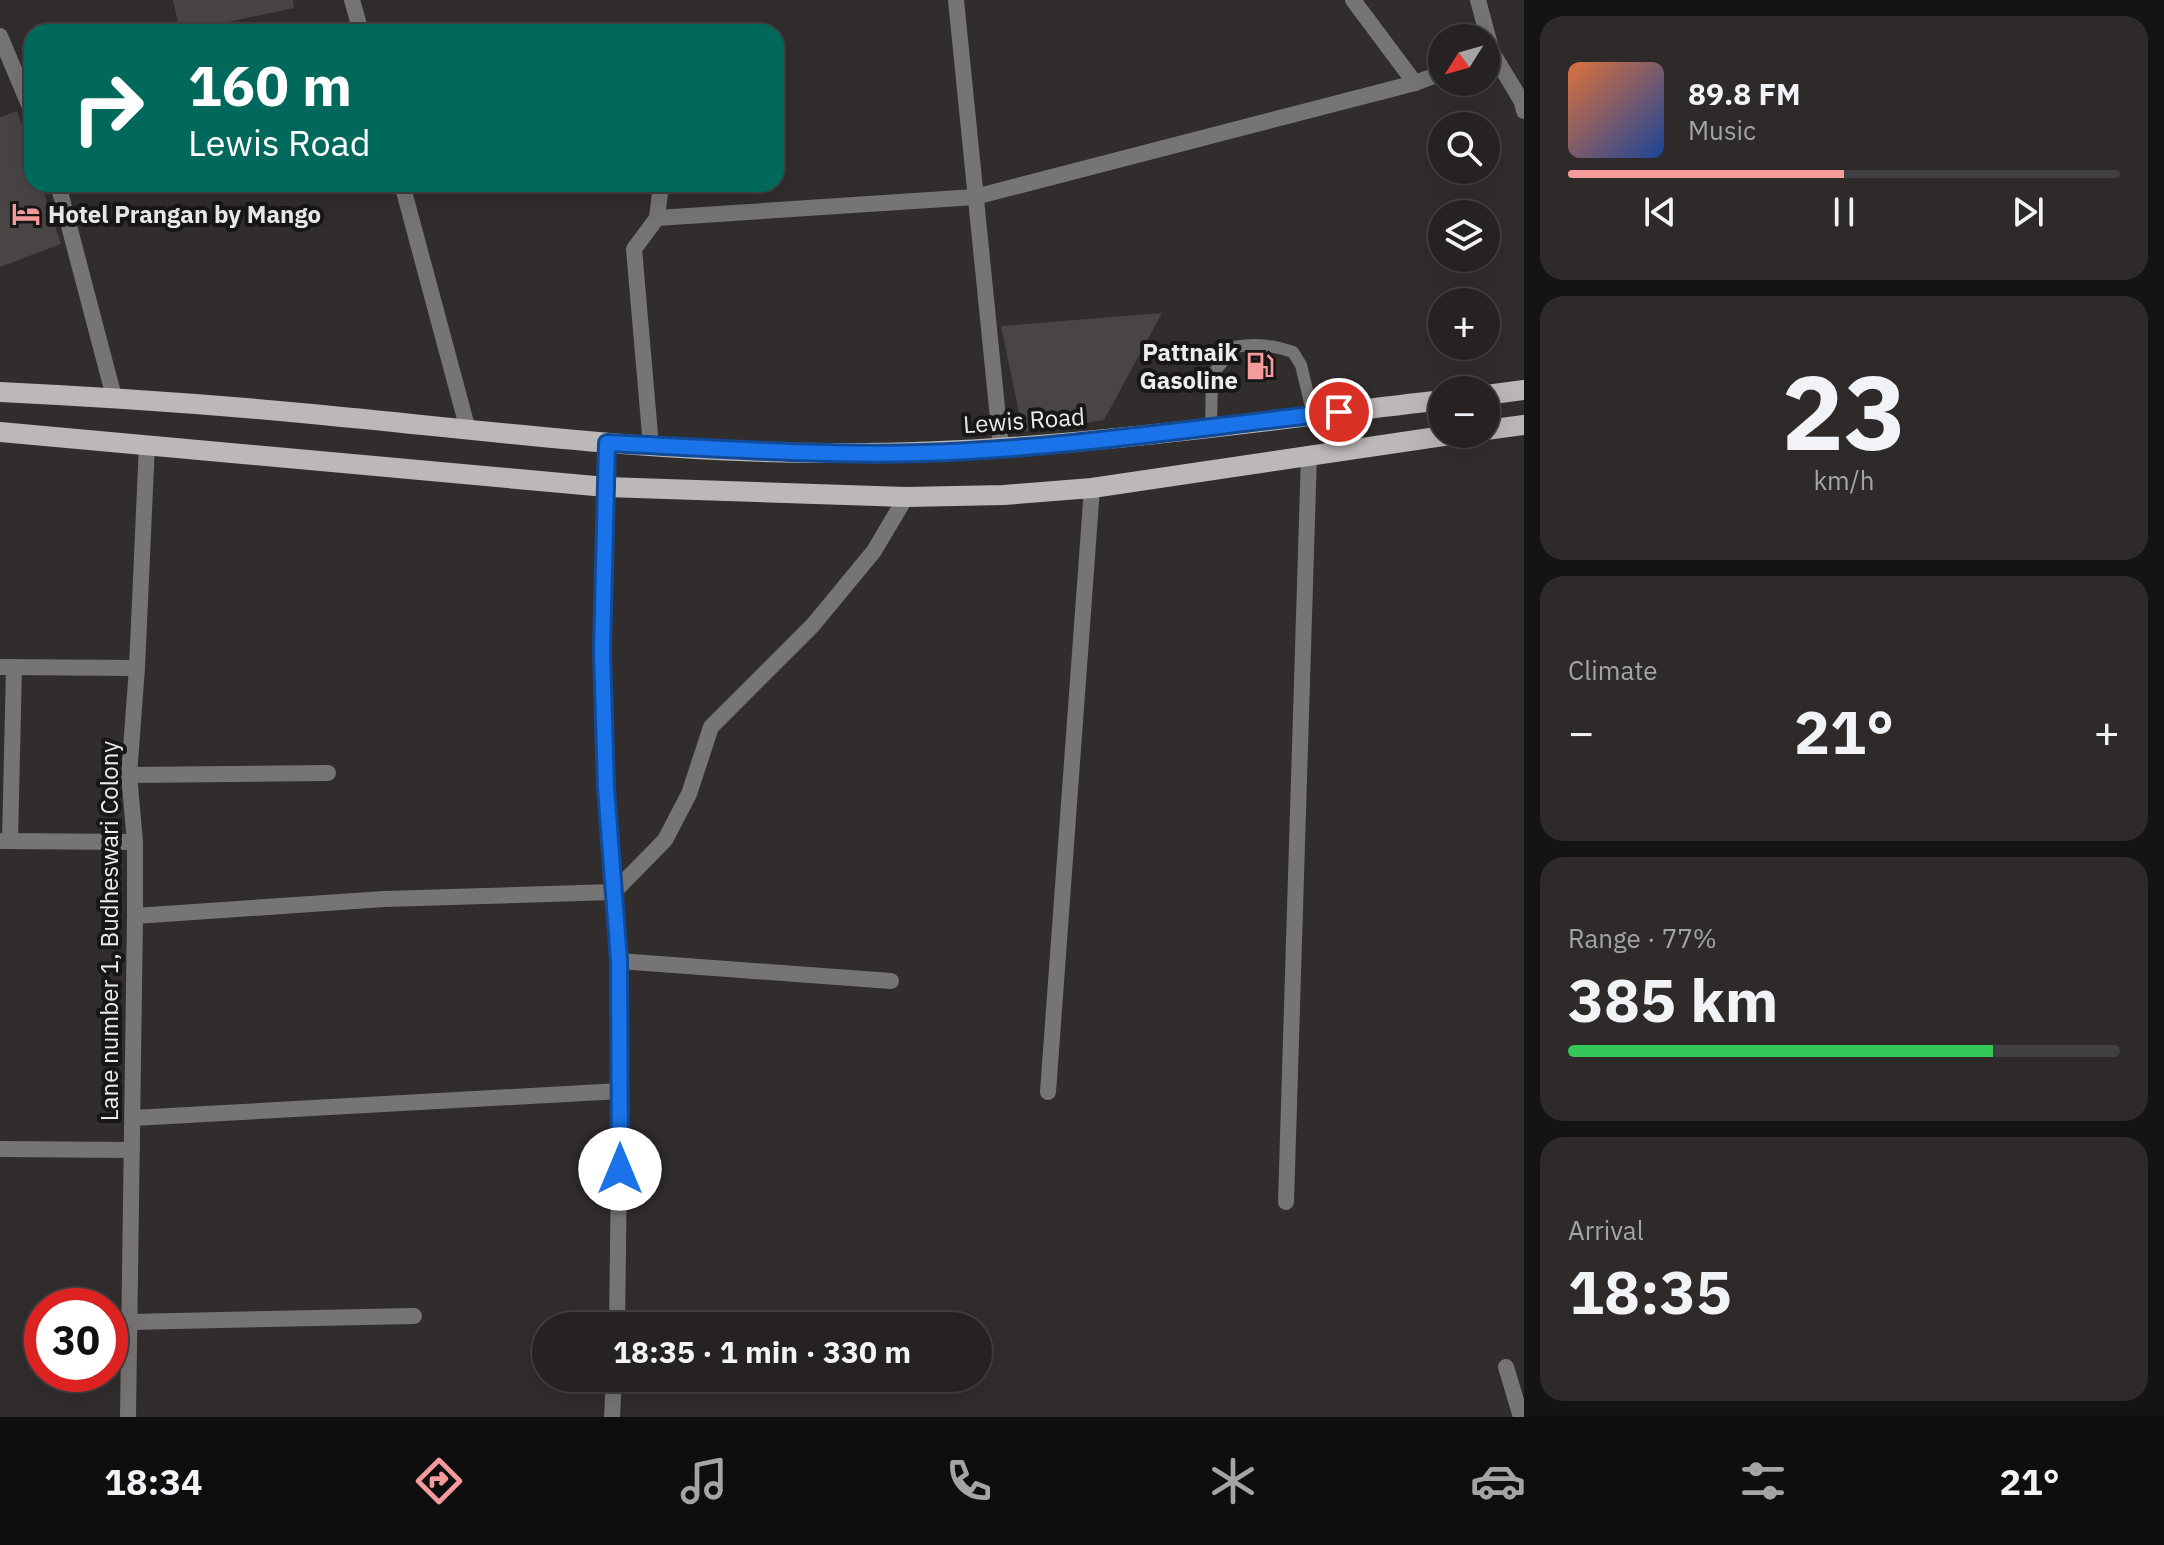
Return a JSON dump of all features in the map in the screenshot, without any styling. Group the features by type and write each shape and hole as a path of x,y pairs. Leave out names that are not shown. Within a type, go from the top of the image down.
{"main road":[{"path":"1500,393 1524,390"},
{"name":"Lewis Road","path":"0,392 114,397 607,443 744,452 826,453 924,453 1103,440 1428,402"},
{"path":"1500,402 1517,426"},
{"path":"0,432 606,487 906,497 1004,495 1092,488 1428,438"}],"street":[{"path":"352,0 359,24"},
{"path":"956,0 1001,448"},
{"path":"1353,0 1415,83"},
{"path":"1478,0 1483,24"},
{"path":"0,36 24,93"},
{"path":"1500,70 1522,102 1524,111"},
{"path":"657,218 975,197 1428,78"},
{"path":"60,192 114,397"},
{"path":"404,192 468,430"},
{"path":"651,446 634,249 657,218 660,192"},
{"path":"607,443 603,666 606,788 619,961 617,1312"},
{"name":"Lane number 1, Budheswari Colony","path":"128,1417 135,916 135,842 129,775 147,444"},
{"path":"1286,1202 1309,454"},
{"path":"1048,1092 1092,488"},
{"path":"135,916 384,899 614,892 665,840 689,794 711,727 813,625 874,551 906,497"},
{"path":"135,842 5,841 7,667 137,668"},
{"path":"129,775 328,773"},
{"path":"619,961 891,981"},
{"path":"133,1118 620,1091"},
{"path":"0,1149 132,1150"},
{"path":"129,1322 414,1316"},
{"path":"1506,1367 1521,1417"},
{"path":"612,1417 613,1392"}],"lane":[{"path":"1211,427 1212,375 1234,347 1250,344 1268,344 1293,352 1301,365 1313,415"}],"building":[{"path":"173,0 293,0 294,8 218,24 178,24"},
{"name":"Hotel Prangan by Mango","path":"17,111 24,132 24,192 44,192 61,244 0,267 0,117"},
{"path":"1162,313 1104,420 1023,432 1001,326"}],"place":[{"name":"Hotel Prangan by Mango","path":"26,214"},
{"name":"Pattnaik Gasoline","path":"1260,366"}],"route":[{"path":"620,1169 619,961 606,788 602,651 607,443 744,452 924,453 1103,440 1339,412"}]}
